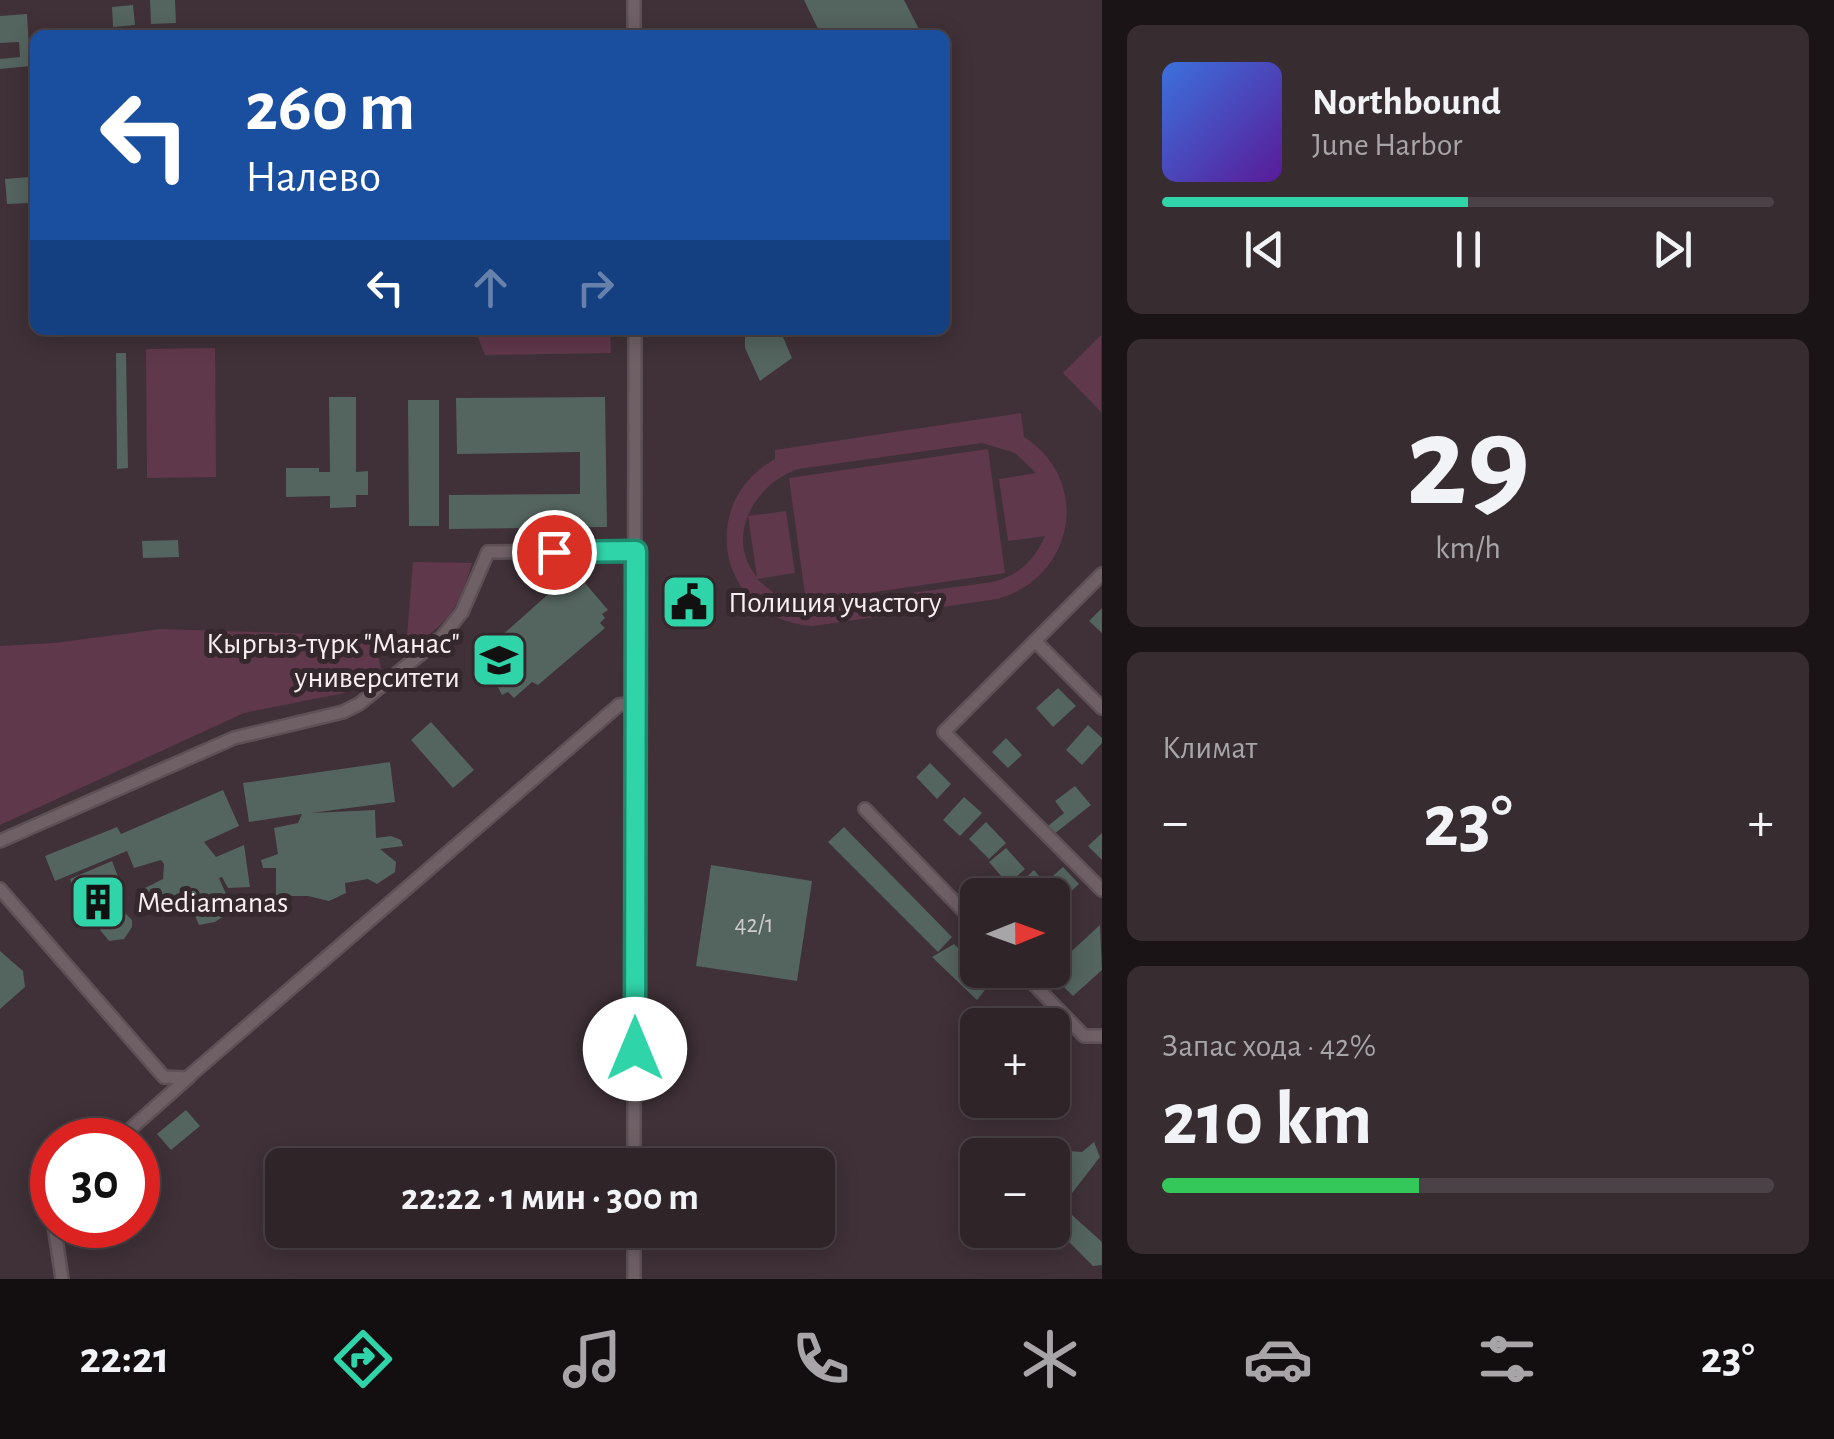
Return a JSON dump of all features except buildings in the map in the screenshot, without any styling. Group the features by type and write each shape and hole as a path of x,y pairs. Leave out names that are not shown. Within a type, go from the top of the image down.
{"street":[{"path":"634,0 634,30"},
{"path":"634,1148 635,335"},
{"path":"0,842 234,738 343,712 358,704 442,636 462,612 488,552 636,551"},
{"path":"1102,574 944,732 1102,890"},
{"path":"1035,641 1102,708"},
{"path":"143,1118 620,705 636,703"},
{"path":"865,809 960,907"},
{"path":"0,888 164,1077 188,1078 200,1068"},
{"path":"1037,988 1084,1036 1102,1036"},
{"path":"57,1248 62,1279"},
{"path":"634,1248 634,1279"}],"shaded area":[{"path":"477,335 610,335 611,353 485,355"},
{"path":"1101,335 1101,412 1063,373"},
{"path":"215,348 216,477 147,478 146,349"},
{"path":"1021,413 1024,437 1046,456 1060,478 1066,502 1065,527 1058,550 1043,571 1023,588 997,599 813,626 781,619 756,604 739,583 729,558 727,530 734,503 750,479 775,459 775,450","holes":["982,443 1015,453 1036,473 999,479 1008,541 1045,536 1025,566 993,582 806,607 783,601 757,579 795,573 786,511 748,516 768,487 798,469","748,516 757,577 743,546"]},
{"path":"988,449 1005,573 806,602 789,478"},
{"path":"413,562 472,563 450,614 406,649"},
{"path":"161,629 375,636 381,670 344,693 244,713 0,825 0,646"}],"place":[{"name":"Полиция участогу","path":"689,602"},
{"name":"Кыргыз-түрк \"Манас\" университети","path":"499,660"},
{"name":"Mediamanas","path":"98,902"}],"route":[{"path":"554,552 636,551 635,1049"}]}
